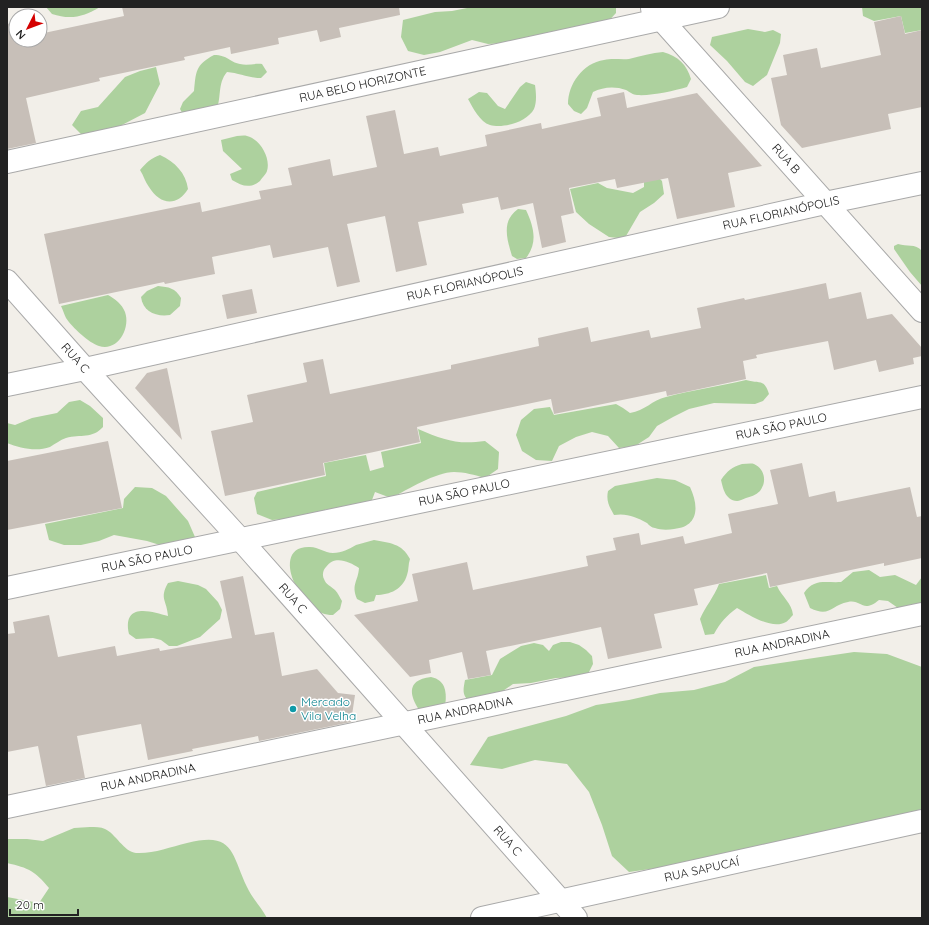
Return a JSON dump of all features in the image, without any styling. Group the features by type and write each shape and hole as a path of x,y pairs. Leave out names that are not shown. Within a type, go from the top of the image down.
{"street":[{"name":"RUA BELO HORIZONTE","path":"7,162 655,13 718,7"},
{"name":"RUA B","path":"655,13 922,311"},
{"name":"RUA FLORIANÓPOLIS","path":"7,385 85,369 825,203 922,183"},
{"name":"RUA C","path":"7,281 240,539 576,918"},
{"name":"RUA SÃO PAULO","path":"7,588 922,397"},
{"name":"RUA ANDRADINA","path":"7,807 919,619"},
{"name":"RUA SAPUCAÍ","path":"482,918 922,821"}],"green space":[{"path":"46,7 100,7 83,15 71,17 52,14"},
{"path":"472,7 616,7 616,13 603,27 505,43 488,44 472,40 440,52 424,55 408,51 401,37 403,20 435,12 452,11"},
{"path":"862,7 922,7 922,30 905,33 901,16 874,21 863,16"},
{"path":"748,29 765,32 773,30 781,34 780,43 767,75 753,86 745,82 727,61 710,45 712,37"},
{"path":"663,52 673,56 687,69 691,79 687,87 649,95 637,95 618,88 601,89 593,92 587,108 581,114 574,111 568,104 574,82 583,70 590,65 604,60 629,59"},
{"path":"214,55 225,57 240,64 262,64 267,72 261,78 227,72 222,81 216,111 185,118 180,109 183,102 194,91 196,74 200,66 203,62"},
{"path":"156,67 160,84 145,113 101,136 84,137 72,125 81,111 98,107 125,77"},
{"path":"526,82 535,85 536,97 534,109 526,118 508,125 495,126 486,123 477,114 468,99 479,92 487,93 498,106 505,109 520,87"},
{"path":"237,136 252,138 260,145 266,155 268,166 266,172 256,184 246,186 232,180 230,174 242,169 223,151 221,140"},
{"path":"160,155 179,169 187,183 188,189 184,195 174,201 168,202 153,193 140,170 149,161"},
{"path":"659,178 662,181 664,194 640,212 626,236 618,238 609,237 589,224 576,212 570,189 598,183 607,188 633,193 644,187 644,181"},
{"path":"518,209 526,210 534,235 532,247 526,258 517,259 512,256 508,243 507,225 509,219"},
{"path":"898,244 914,246 922,251 922,286 894,249 894,246"},
{"path":"158,286 171,289 181,298 180,306 170,315 155,314 147,310 142,302 141,297 147,291"},
{"path":"108,295 116,300 125,312 126,325 121,338 112,346 106,347 90,342 72,326 66,318 61,306"},
{"path":"746,380 760,382 765,386 769,394 763,401 755,404 714,403 689,409 657,426 649,437 635,446 619,448 608,436 592,432 576,437 559,446 552,461 536,460 522,451 516,435 521,420 534,409 550,407 554,415 616,404 630,413 640,410 661,398"},
{"path":"80,400 90,406 103,418 103,427 99,431 90,435 66,438 50,447 39,449 28,449 7,443 7,423 15,425 32,418 57,413 69,402"},
{"path":"418,429 451,441 485,441 499,452 498,469 485,478 458,472 439,475 391,498 375,492 369,508 334,511 326,509 321,516 272,520 257,514 254,498 257,492 326,476 324,463 366,455 370,471 384,467 381,452 421,443"},
{"path":"742,464 753,464 758,466 763,472 764,484 757,494 737,501 727,496 721,480 725,474 735,466"},
{"path":"657,478 675,480 690,487 695,501 695,514 688,524 672,529 653,528 647,523 631,516 614,515 608,503 608,491 615,486"},
{"path":"135,487 152,488 166,496 188,521 195,537 163,546 147,541 114,535 99,541 81,545 64,545 49,540 45,524 123,508 124,499"},
{"path":"374,540 390,543 399,547 410,559 408,573 405,580 395,590 386,594 376,595 374,601 365,603 357,599 355,594 355,586 359,568 342,560 329,563 323,574 326,583 336,591 342,601 340,609 333,615 327,615 315,609 296,587 292,578 290,559 296,550 310,547 330,553 336,553"},
{"path":"869,570 880,577 895,575 916,585 922,577 922,607 898,608 888,601 879,600 869,606 856,602 848,602 822,612 810,608 804,593 812,585 820,582 841,582 853,572"},
{"path":"766,575 769,588 777,586 789,603 793,615 789,620 780,624 768,623 754,618 737,608 730,613 714,634 705,635 700,619 719,584"},
{"path":"178,581 198,585 206,589 218,602 222,610 220,619 200,637 177,646 169,646 161,640 153,638 136,639 129,634 128,624 130,617 134,613 146,611 168,616 164,600 165,588 168,583"},
{"path":"561,642 570,642 579,645 592,656 593,664 589,672 582,677 556,678 531,683 513,684 487,702 470,702 464,695 465,680 492,675 500,659 521,646 534,643 543,645 549,651 553,645"},
{"path":"854,652 887,654 922,667 922,813 664,867 629,872 612,856 589,792 567,764 535,760 502,769 470,765 488,737 566,716 596,705 660,693 694,690 725,682 754,667"},
{"path":"431,677 443,684 446,696 445,706 422,714 412,696 413,686 422,679"},
{"path":"100,827 109,831 124,846 136,853 155,851 202,840 214,840 222,843 229,848 249,891 267,918 7,918 7,897 39,903 49,888 31,871 7,863 7,839 43,841 74,828"}],"building":[{"path":"122,7 399,7 400,15 339,28 341,37 320,42 317,30 278,38 279,44 231,54 230,47 184,57 185,60 99,78 100,81 26,98 36,143 7,149 7,24 8,48 48,48 48,32 124,16"},
{"path":"901,16 905,34 922,30 922,107 888,114 891,129 802,148 781,125 771,78 787,75 783,55 817,48 821,68 881,55 874,22"},
{"path":"624,92 627,108 697,93 762,166 728,173 735,207 677,219 668,178 617,188 615,179 569,188 574,213 561,216 566,242 542,248 533,203 501,210 498,197 462,204 464,213 418,222 427,265 396,272 385,216 347,224 360,282 337,287 328,247 273,258 270,245 212,257 215,274 165,284 164,282 59,304 44,234 200,202 202,212 261,199 259,191 292,185 288,168 330,159 333,176 377,167 366,116 395,110 404,154 438,147 440,156 487,146 485,135 541,123 542,129 601,116 597,98"},
{"path":"826,283 829,299 861,292 867,319 892,314 922,348 922,356 913,358 914,364 879,372 876,360 834,370 828,341 756,355 757,358 743,361 746,379 667,396 666,391 554,414 551,399 417,427 420,442 323,463 325,475 225,496 211,431 253,422 247,395 307,382 303,363 323,359 330,394 451,369 451,365 539,346 538,338 588,327 591,342 649,330 651,338 701,328 697,308 744,298 745,300"},
{"path":"252,289 257,313 227,319 222,295"},
{"path":"167,368 182,440 135,388 147,373"},
{"path":"108,441 122,508 7,530 7,461"},
{"path":"802,463 809,497 835,491 837,502 910,487 917,517 922,516 922,558 884,566 884,563 770,587 767,573 694,589 698,605 654,614 662,648 608,659 601,627 486,651 491,675 468,679 462,652 429,660 431,673 410,677 354,615 418,601 412,574 467,562 473,590 588,566 586,556 616,550 613,538 639,533 641,545 683,536 685,544 732,533 728,514 778,504 770,470"},
{"path":"243,576 255,635 274,632 282,676 317,669 338,693 355,695 351,722 259,741 258,736 192,749 193,751 148,760 141,724 77,736 85,778 46,786 38,746 7,752 7,634 15,633 13,622 49,615 58,657 115,646 117,656 159,648 160,651 232,638 220,581"}],"place":[{"name":"Mercado Vila Velha","path":"293,709"}]}
